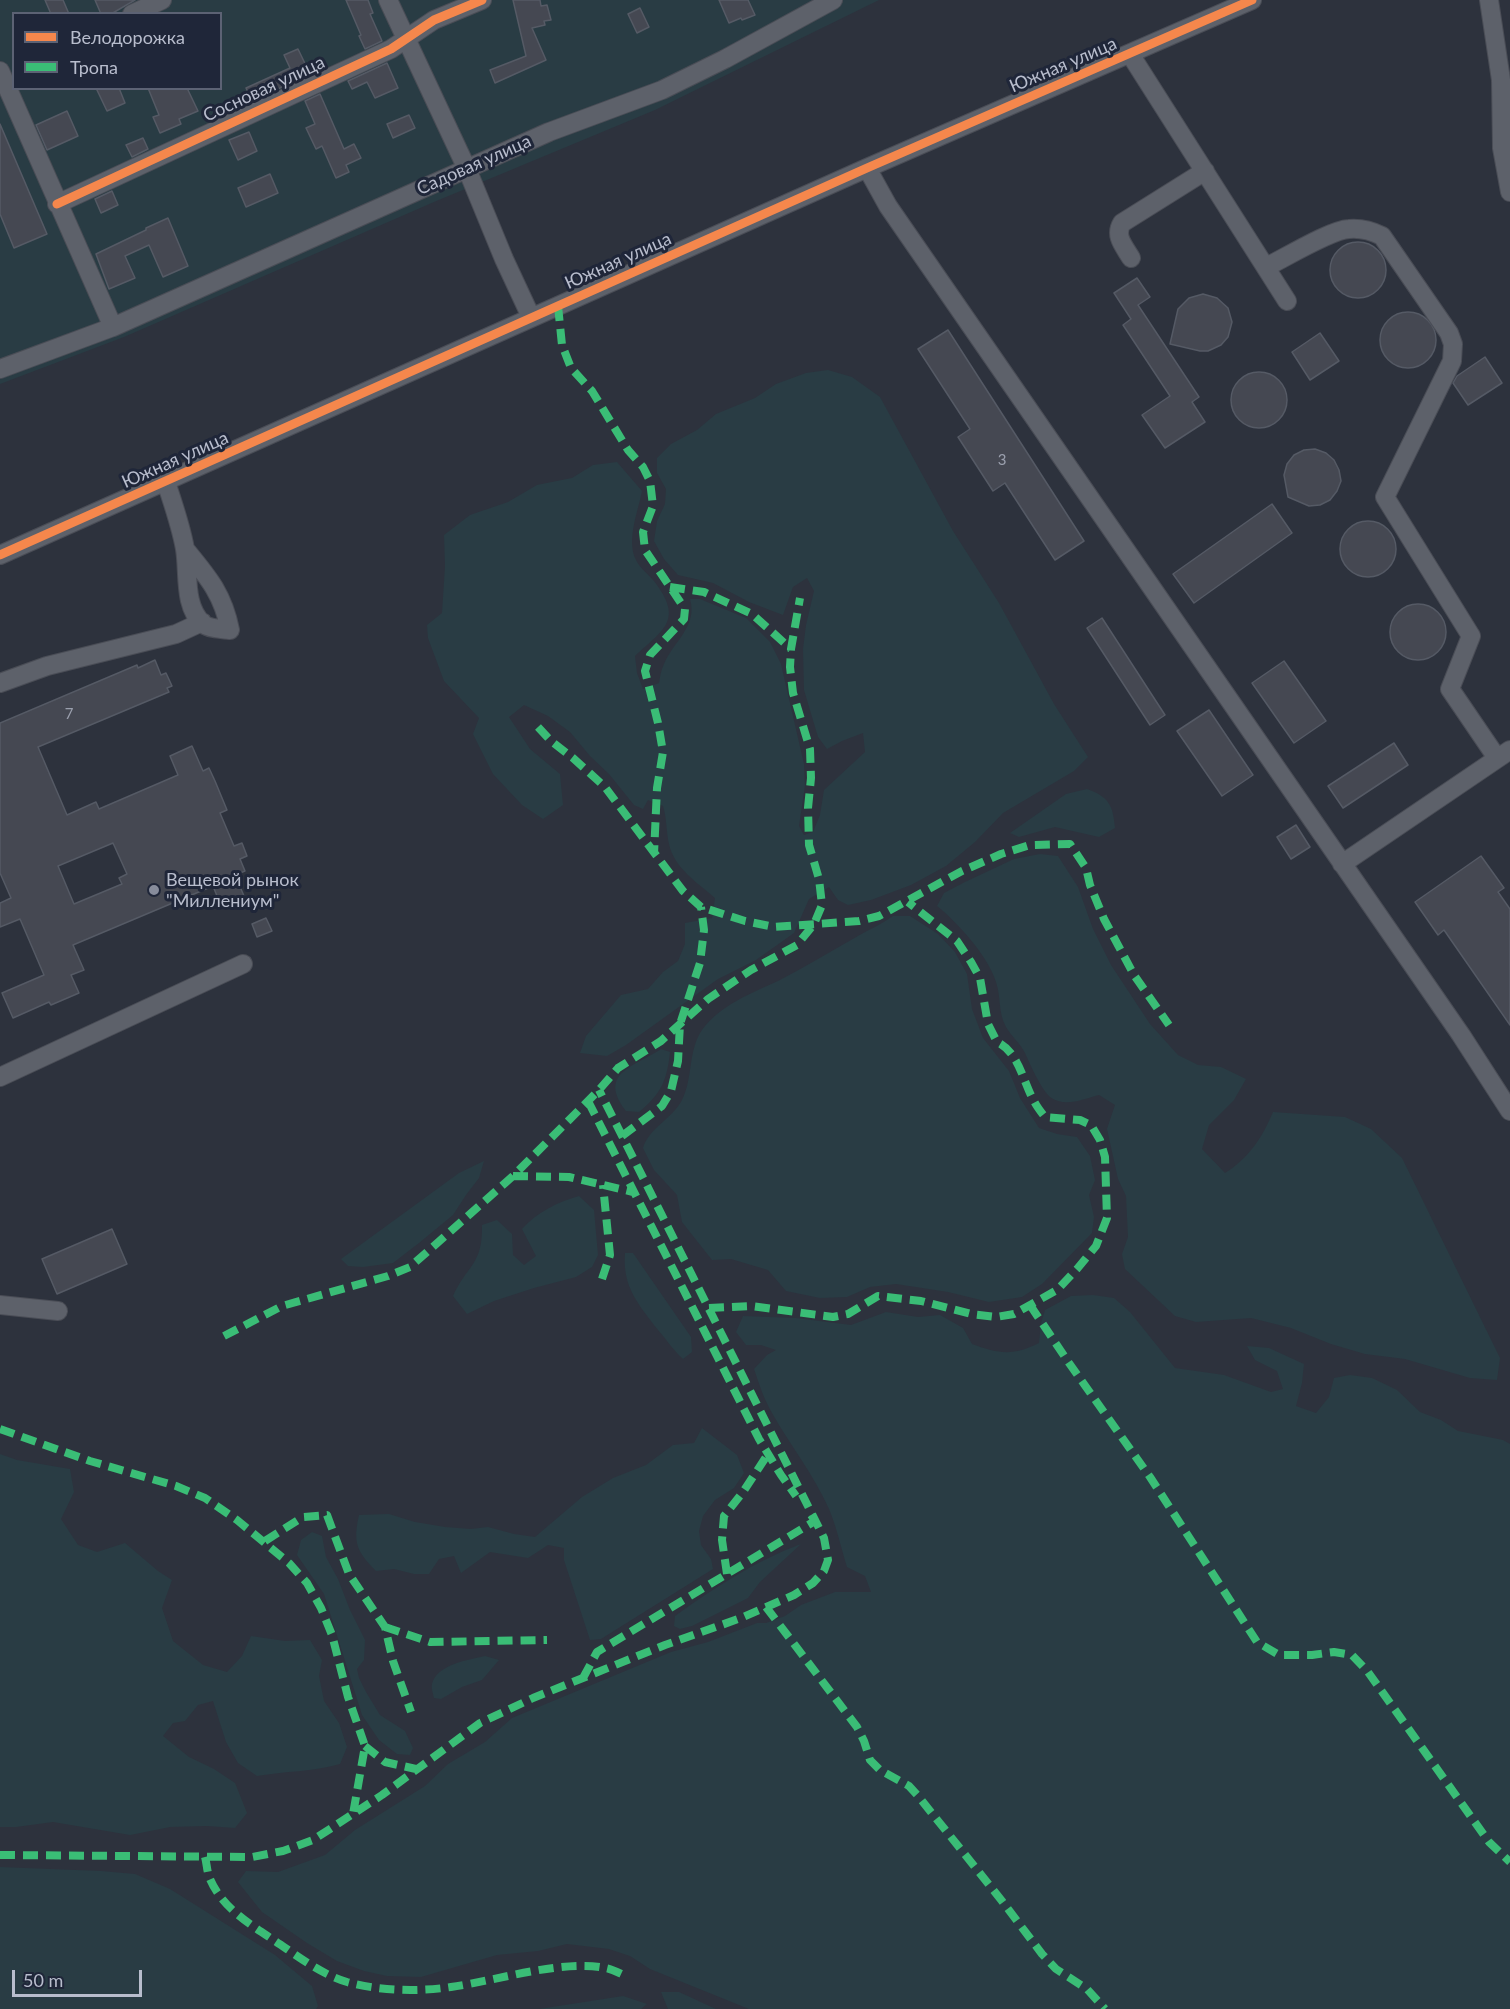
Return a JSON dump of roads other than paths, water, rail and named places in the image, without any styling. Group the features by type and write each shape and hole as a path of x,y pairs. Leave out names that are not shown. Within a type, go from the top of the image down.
{"street":[{"path":"136,12 162,0"},
{"path":"388,0 531,317"},
{"name":"Сосновая улица","path":"57,204 380,54 434,20 482,0"},
{"name":"Садовая улица","path":"0,369 112,327 549,132 662,90 735,54 833,0"},
{"name":"Южная улица","path":"0,555 867,168 1130,54 1218,7 1252,0"},
{"path":"1489,0 1502,80 1502,148 1510,192"},
{"path":"1130,54 1287,301"},
{"path":"0,71 112,327"},
{"path":"867,168 895,216 1461,1035 1510,1111"},
{"path":"1131,258 1118,238 1118,229 1122,223 1205,171"},
{"path":"1266,267 1334,233 1348,229 1371,231 1382,236 1449,333 1453,344 1452,362 1385,497 1471,636 1450,690 1504,754 1342,864"},
{"path":"166,482 185,549 189,596 195,612 208,627 230,630 226,609 216,588 185,549"},
{"path":"0,682 47,666 176,634 202,622"},
{"path":"0,1077 243,964"},
{"path":"0,1305 58,1311"}],"place":[{"name":"Вещевой рынок \"Миллениум\"","path":"154,890"}]}
